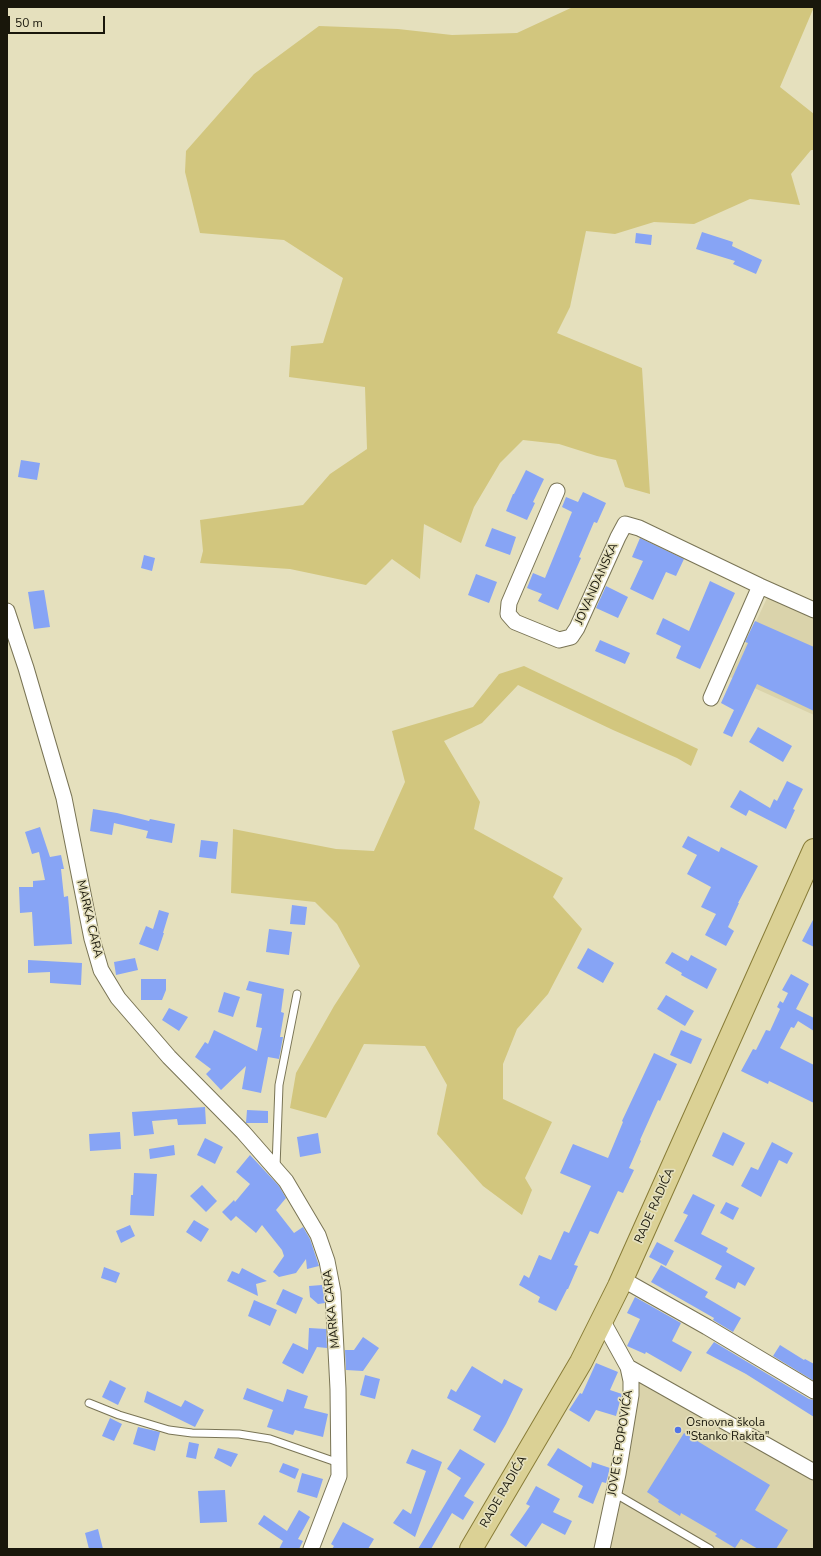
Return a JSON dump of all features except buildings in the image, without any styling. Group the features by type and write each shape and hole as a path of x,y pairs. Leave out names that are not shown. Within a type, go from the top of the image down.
{"main road":[{"name":"RADE RADIĆA","path":"471,1549 581,1362 602,1320 622,1279 814,850"}],"street":[{"name":"JOVANDANSKA","path":"557,491 510,603 508,614 515,622 559,640 571,637 577,628 625,524 639,528 814,610"},
{"path":"711,698 760,586"},
{"name":"MARKA CARA","path":"7,612 26,668 64,798 92,939 101,970 118,998 169,1057 243,1132 286,1181 318,1235 327,1261 333,1292 338,1389 339,1476 311,1549"},
{"path":"622,1279 707,1327 814,1391"},
{"name":"JOVE G. POPOVIĆA","path":"602,1320 628,1367 631,1381 631,1395 614,1492 602,1549"},
{"path":"628,1367 814,1472"}],"lane":[{"path":"276,1169 279,1085 297,994"},
{"path":"89,1402 119,1415 169,1430 192,1433 240,1434 270,1439 339,1463"},
{"path":"614,1492 710,1549"}],"shaded area":[{"path":"573,7 814,7 780,87 814,114 814,150 811,150 791,174 800,205 750,199 694,224 654,222 615,234 586,231 570,307 557,333 642,368 650,494 625,487 616,460 597,456 559,444 523,440 500,463 474,507 461,543 424,524 420,579 392,559 366,585 290,569 200,563 203,551 200,520 303,505 330,474 367,449 365,387 289,377 291,346 323,343 343,278 284,240 200,233 185,172 186,151 254,74 319,26 398,29 452,35 517,33"},
{"path":"768,596 814,617 814,715 730,677"},
{"path":"524,666 698,749 691,766 677,758 613,730 518,685 482,723 444,741 480,802 474,829 563,878 553,897 582,929 548,994 517,1029 503,1064 503,1099 552,1122 525,1178 532,1190 522,1215 483,1186 437,1134 447,1085 425,1046 364,1044 326,1118 290,1108 296,1073 334,1006 360,966 337,924 315,902 231,893 233,829 336,849 374,851 405,782 392,731 473,707 499,674"},
{"name":"Osnovna škola \"Stanko Rakita\"","path":"638,1380 814,1479 814,1549 609,1549"}],"place":[{"name":"Osnovna škola \"Stanko Rakita\"","path":"678,1430"}]}
